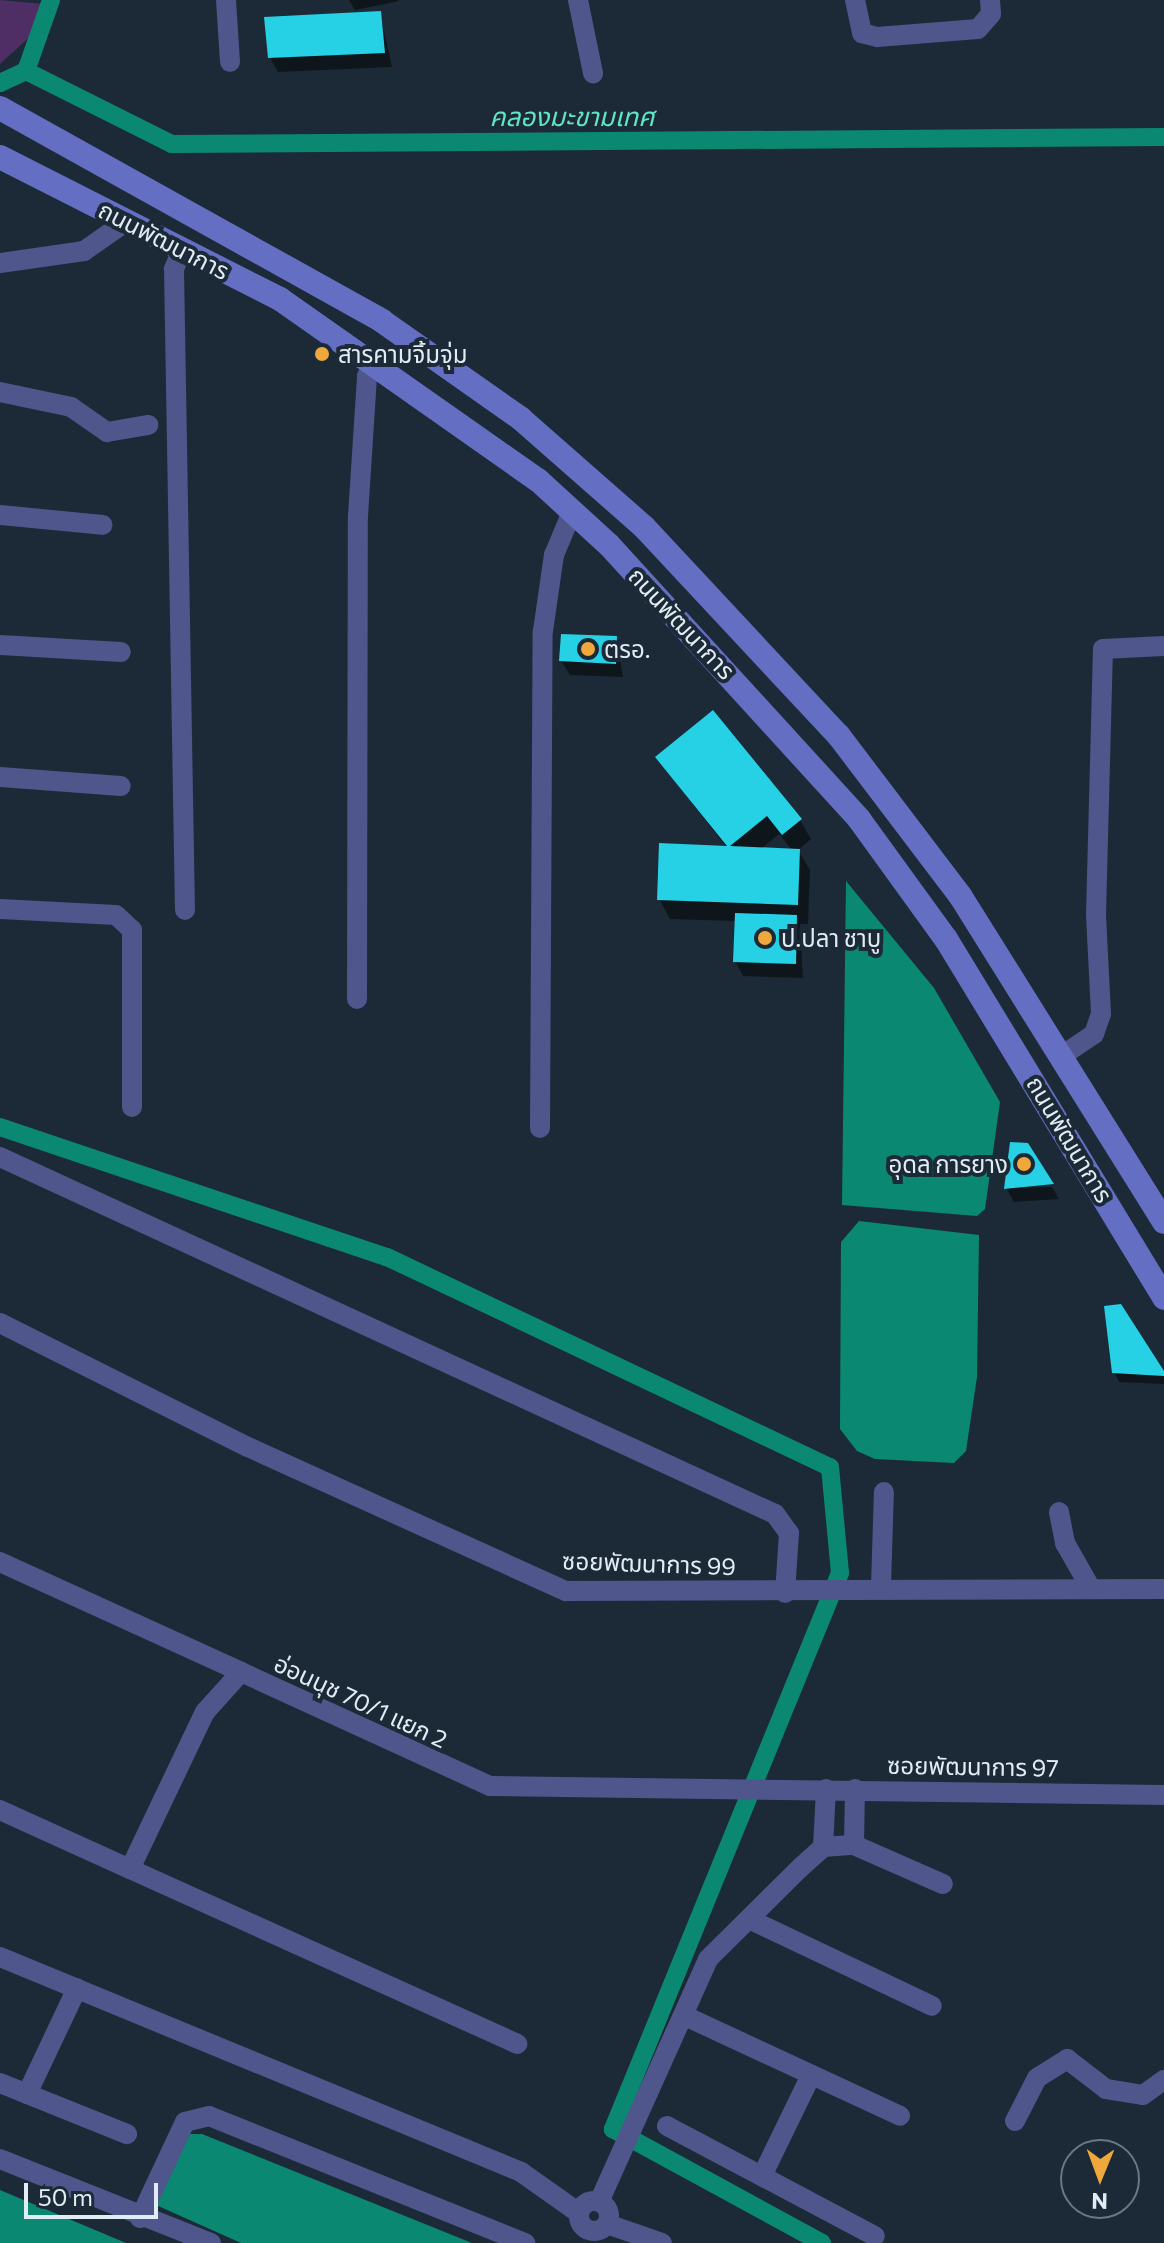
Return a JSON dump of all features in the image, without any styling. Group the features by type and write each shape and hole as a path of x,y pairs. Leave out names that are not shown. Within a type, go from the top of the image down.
{"main road":[{"name":"ถนนพัฒนาการ","path":"10,114 382,321 520,418 644,527 839,736 961,897 1063,1055 1164,1222"},
{"name":"ถนนพัฒนาการ","path":"0,157 182,250 375,360 572,512 859,819 946,939 1164,1298"}],"street":[{"path":"226,0 230,62"},
{"path":"578,0 593,73"},
{"path":"855,0 862,33 877,37 978,29 991,14 990,0"},
{"path":"0,263 84,251 127,221"},
{"path":"182,250 174,269 185,910"},
{"path":"357,999 358,516 367,376 375,360"},
{"path":"0,392 71,407 107,432 148,425"},
{"path":"540,1128 543,631 554,555 572,512"},
{"path":"0,515 103,525"},
{"path":"0,645 121,652"},
{"path":"1063,1055 1094,1034 1102,1005 1096,915 1103,649 1164,646"},
{"path":"0,777 121,786"},
{"path":"0,909 116,915 132,930 132,1107"},
{"path":"0,1157 775,1514 789,1533 785,1593"},
{"name":"ซอยพัฒนาการ 99","path":"0,1323 527,1578 566,1591 785,1593 881,1585 1164,1589"},
{"path":"881,1585 884,1492"},
{"path":"1059,1512 1065,1543 1090,1587"},
{"path":"0,1562 241,1672"},
{"name":"อ่อนนุช 70/1 แยก 2","path":"130,1869 205,1712 241,1672 490,1786 781,1788"},
{"name":"ซอยพัฒนาการ 97","path":"781,1788 1164,1795"},
{"path":"579,2213 604,2194 708,1959 823,1847 826,1789"},
{"path":"854,1845 855,1789"},
{"path":"0,1810 517,2044"},
{"path":"823,1847 854,1845 943,1884"},
{"path":"751,1920 932,2006"},
{"path":"0,1957 521,2172 579,2213 586,2228 607,2224 662,2243"},
{"path":"27,2094 77,1988"},
{"path":"685,2016 900,2116"},
{"path":"1015,2121 1037,2078 1067,2059 1106,2089 1143,2095 1164,2080"},
{"path":"764,2172 811,2075"},
{"path":"0,2083 127,2134"},
{"path":"140,2218 185,2122 209,2116 525,2243"},
{"path":"667,2126 764,2172 875,2236"},
{"path":"0,2159 140,2218 211,2243"},
{"path":"604,2194 607,2224"}],"shaded area":[{"path":"0,0 44,4 34,33 0,64"},
{"path":"846,881 934,988 1000,1102 985,1209 977,1216 842,1205"},
{"path":"859,1221 979,1235 977,1377 966,1451 954,1463 875,1459 857,1451 840,1429 841,1242"},
{"path":"190,2134 202,2134 472,2243 241,2243 156,2205"},
{"path":"0,2190 126,2243 0,2243"}],"building":[{"path":"381,11 385,53 268,58 264,17"},
{"name":"ตรอ.","path":"561,634 617,636 616,664 559,661"},
{"path":"713,710 802,819 782,835 767,816 730,846 800,849 798,905 657,900 659,843 727,846 655,757"},
{"name":"ป.ปลา ชาบู","path":"735,913 797,915 796,964 733,962"},
{"name":"อุดล การยาง","path":"1010,1142 1028,1143 1054,1184 1004,1189"},
{"path":"1121,1304 1164,1371 1164,1376 1112,1373 1104,1306"}],"waterway":[{"path":"26,71 51,0"},
{"name":"คลองมะขามเทศ","path":"26,71 172,144 1164,137"},
{"name":"คลองมะขามเทศ","path":"0,83 26,71"},
{"path":"0,1127 387,1257 830,1467 840,1573 613,2129 822,2243"}],"place":[{"name":"สารคามจิ้มจุ่ม","path":"322,354"},
{"name":"ตรอ.","path":"588,649"},
{"name":"ป.ปลา ชาบู","path":"765,938"},
{"name":"อุดล การยาง","path":"1024,1164"}]}
